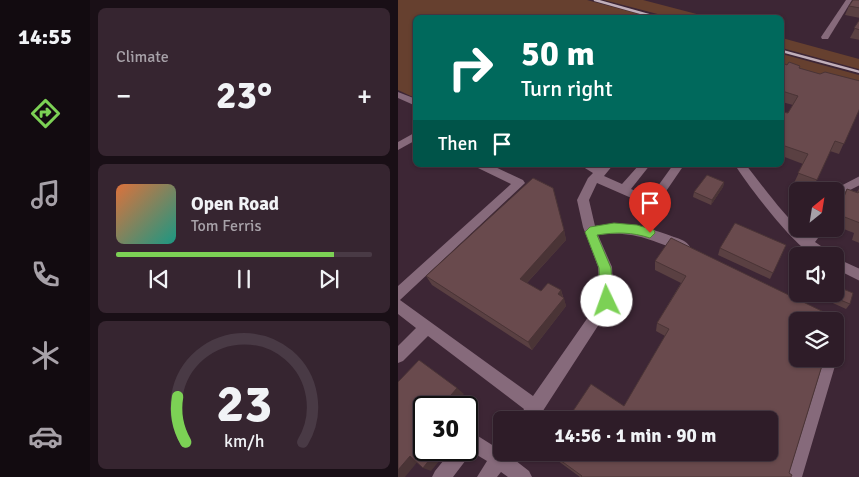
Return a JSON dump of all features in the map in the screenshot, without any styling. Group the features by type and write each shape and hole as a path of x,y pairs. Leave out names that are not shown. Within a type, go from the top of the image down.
{"street":[{"path":"825,36 849,0"},
{"path":"398,95 413,102"},
{"path":"398,146 413,137"},
{"path":"398,295 520,183 486,167"},
{"path":"624,190 644,167"},
{"path":"533,411 607,301 605,268 590,232 583,200 602,171 624,190 652,203 678,167"},
{"path":"742,167 788,226 812,247"},
{"path":"844,189 860,180"},
{"path":"590,232 614,228 637,230 663,237 697,253"},
{"path":"806,243 811,238"},
{"path":"844,267 860,276"},
{"path":"398,306 427,327 527,411"},
{"path":"398,356 427,327"},
{"path":"793,477 827,367"},
{"path":"478,444 493,452"},
{"path":"441,477 454,461"},
{"path":"486,477 498,461"},
{"path":"507,461 522,477"}],"shaded area":[{"path":"398,0 587,0 643,15 413,15 413,97 398,90"},
{"path":"604,0 643,0 700,15 661,15"},
{"path":"784,39 859,59 859,69 784,49"},
{"path":"784,55 859,75 859,94 784,73"}],"building":[{"path":"853,0 860,0 860,8 849,6"},
{"path":"860,19 860,30 854,28"},
{"path":"789,62 800,66 799,68 820,74 825,72 860,81 860,108 844,144 835,141 817,180 798,173 808,154 784,146 784,112 788,113 798,96 784,92 784,64 787,65"},
{"path":"707,175 724,182 712,200 694,192"},
{"path":"533,178 553,188 564,230 520,279 541,291 548,283 561,290 558,294 564,298 528,342 426,276"},
{"path":"847,189 858,193 860,190 860,223 844,217 844,197"},
{"path":"735,223 786,245 773,273 720,248"},
{"path":"671,238 789,295 789,302 803,302 824,312 789,312 789,367 822,367 789,473 792,475 791,477 581,477 561,461 778,461 778,411 573,411 591,384 624,406 669,329 657,323 686,276 655,261"},
{"path":"844,289 853,293 850,304 844,302"},
{"path":"419,360 457,388 450,396 413,396 413,459 410,456 398,470 398,382"},
{"path":"415,461 428,461 423,468"}],"railway":[{"path":"595,0 648,15"},
{"path":"784,52 860,72"}],"route":[{"path":"607,301 605,268 590,232 614,228 650,233"}]}
